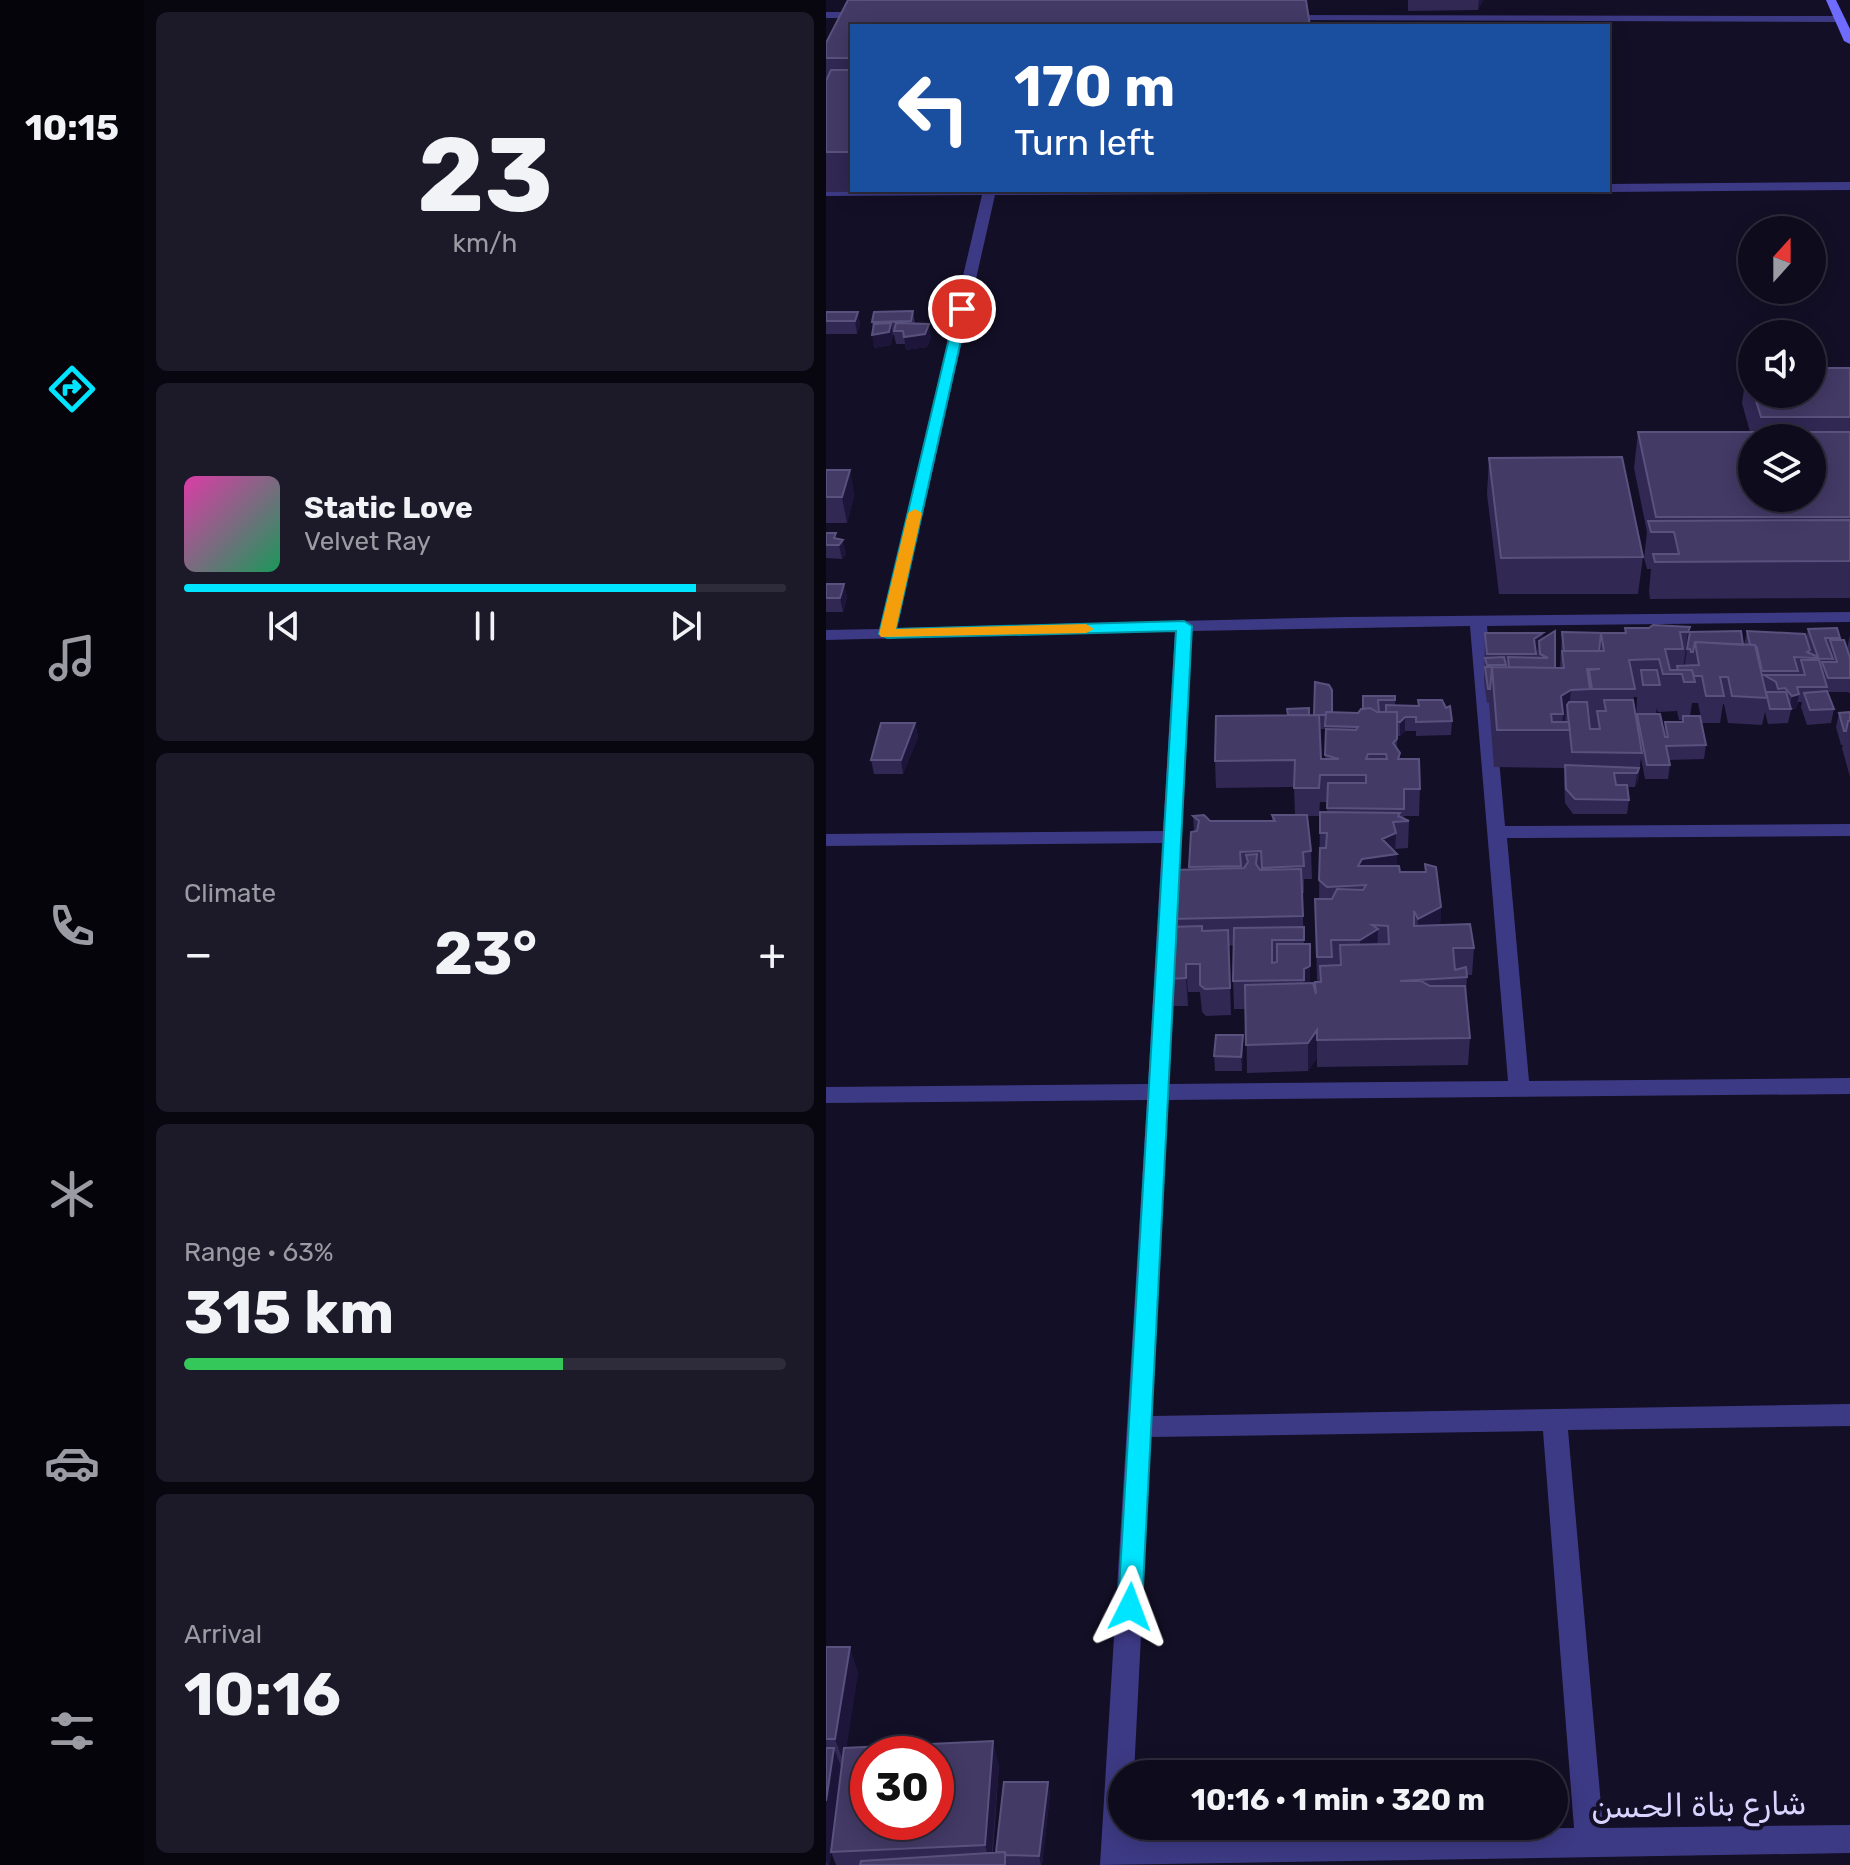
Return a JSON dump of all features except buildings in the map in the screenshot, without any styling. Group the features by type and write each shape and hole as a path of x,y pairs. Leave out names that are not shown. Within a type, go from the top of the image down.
{"street":[{"path":"1831,0 1850,41"},
{"path":"826,15 886,15"},
{"path":"1264,16 1387,22 1840,19"},
{"path":"1610,188 1850,186"},
{"path":"826,192 850,192"},
{"path":"887,634 989,192"},
{"path":"826,635 1478,620 1850,617"},
{"path":"1478,620 1519,1088"},
{"path":"1116,1856 1184,626"},
{"path":"1497,832 1850,830"},
{"path":"826,840 1173,837"},
{"path":"826,1095 1850,1086"},
{"path":"1140,1427 1850,1415"},
{"path":"1555,1420 1590,1842"},
{"name":"شارع بناة الحسن","path":"1116,1856 1590,1842 1850,1839"}],"slow traffic":[{"path":"915,513 887,634 1086,629"}],"route":[{"path":"962,309 887,634 1184,626 1130,1607"}]}
